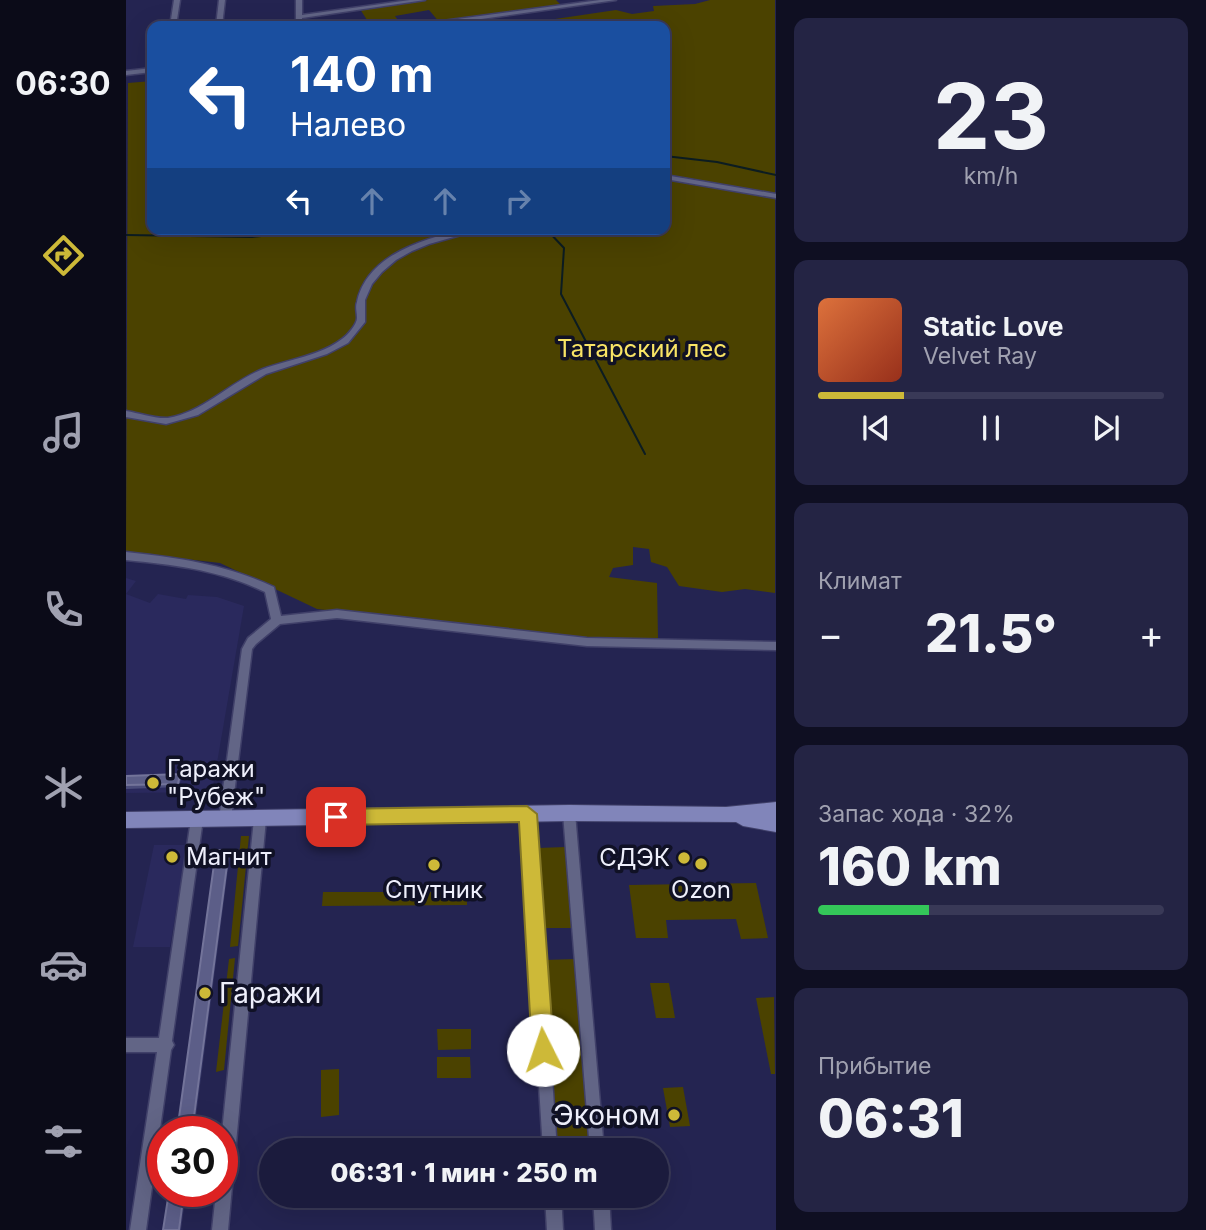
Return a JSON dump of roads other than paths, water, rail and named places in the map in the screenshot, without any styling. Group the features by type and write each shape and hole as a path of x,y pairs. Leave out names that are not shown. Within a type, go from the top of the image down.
{"main road":[{"path":"126,820 569,813 726,815 775,810"},
{"path":"726,815 775,824"}],"street":[{"path":"174,21 177,0"},
{"path":"220,21 222,0"},
{"path":"299,0 299,21"},
{"path":"299,16 422,0"},
{"path":"457,21 613,0"},
{"path":"126,73 147,71"},
{"path":"670,178 775,196"},
{"path":"126,414 166,421 195,413 263,372 324,352 345,341 361,322 360,300 374,279 407,248 456,235"},
{"path":"126,556 221,568 270,590 276,620"},
{"path":"225,819 247,649 252,640 276,620 337,614 587,642 775,646"},
{"path":"569,813 596,1138"},
{"path":"527,814 549,1138"},
{"path":"138,1230 167,1045 197,819"},
{"path":"220,1230 260,819"},
{"path":"126,1045 167,1045"},
{"path":"553,1208 555,1230"},
{"path":"601,1208 603,1230"}],"waterway":[{"path":"670,157 717,162 776,175"},
{"path":"126,235 272,235"},
{"path":"552,235 564,248 561,294 645,454"}],"place":[{"name":"Гаражи \"Рубеж\"","path":"153,783"},
{"name":"Магнит","path":"172,857"},
{"name":"СДЭК","path":"684,858"},
{"name":"Ozon","path":"701,864"},
{"name":"Спутник","path":"434,865"},
{"name":"Гаражи","path":"205,993"},
{"name":"Эконом","path":"674,1115"}],"park label":[{"name":"Татарский лес","path":"642,349"}]}
